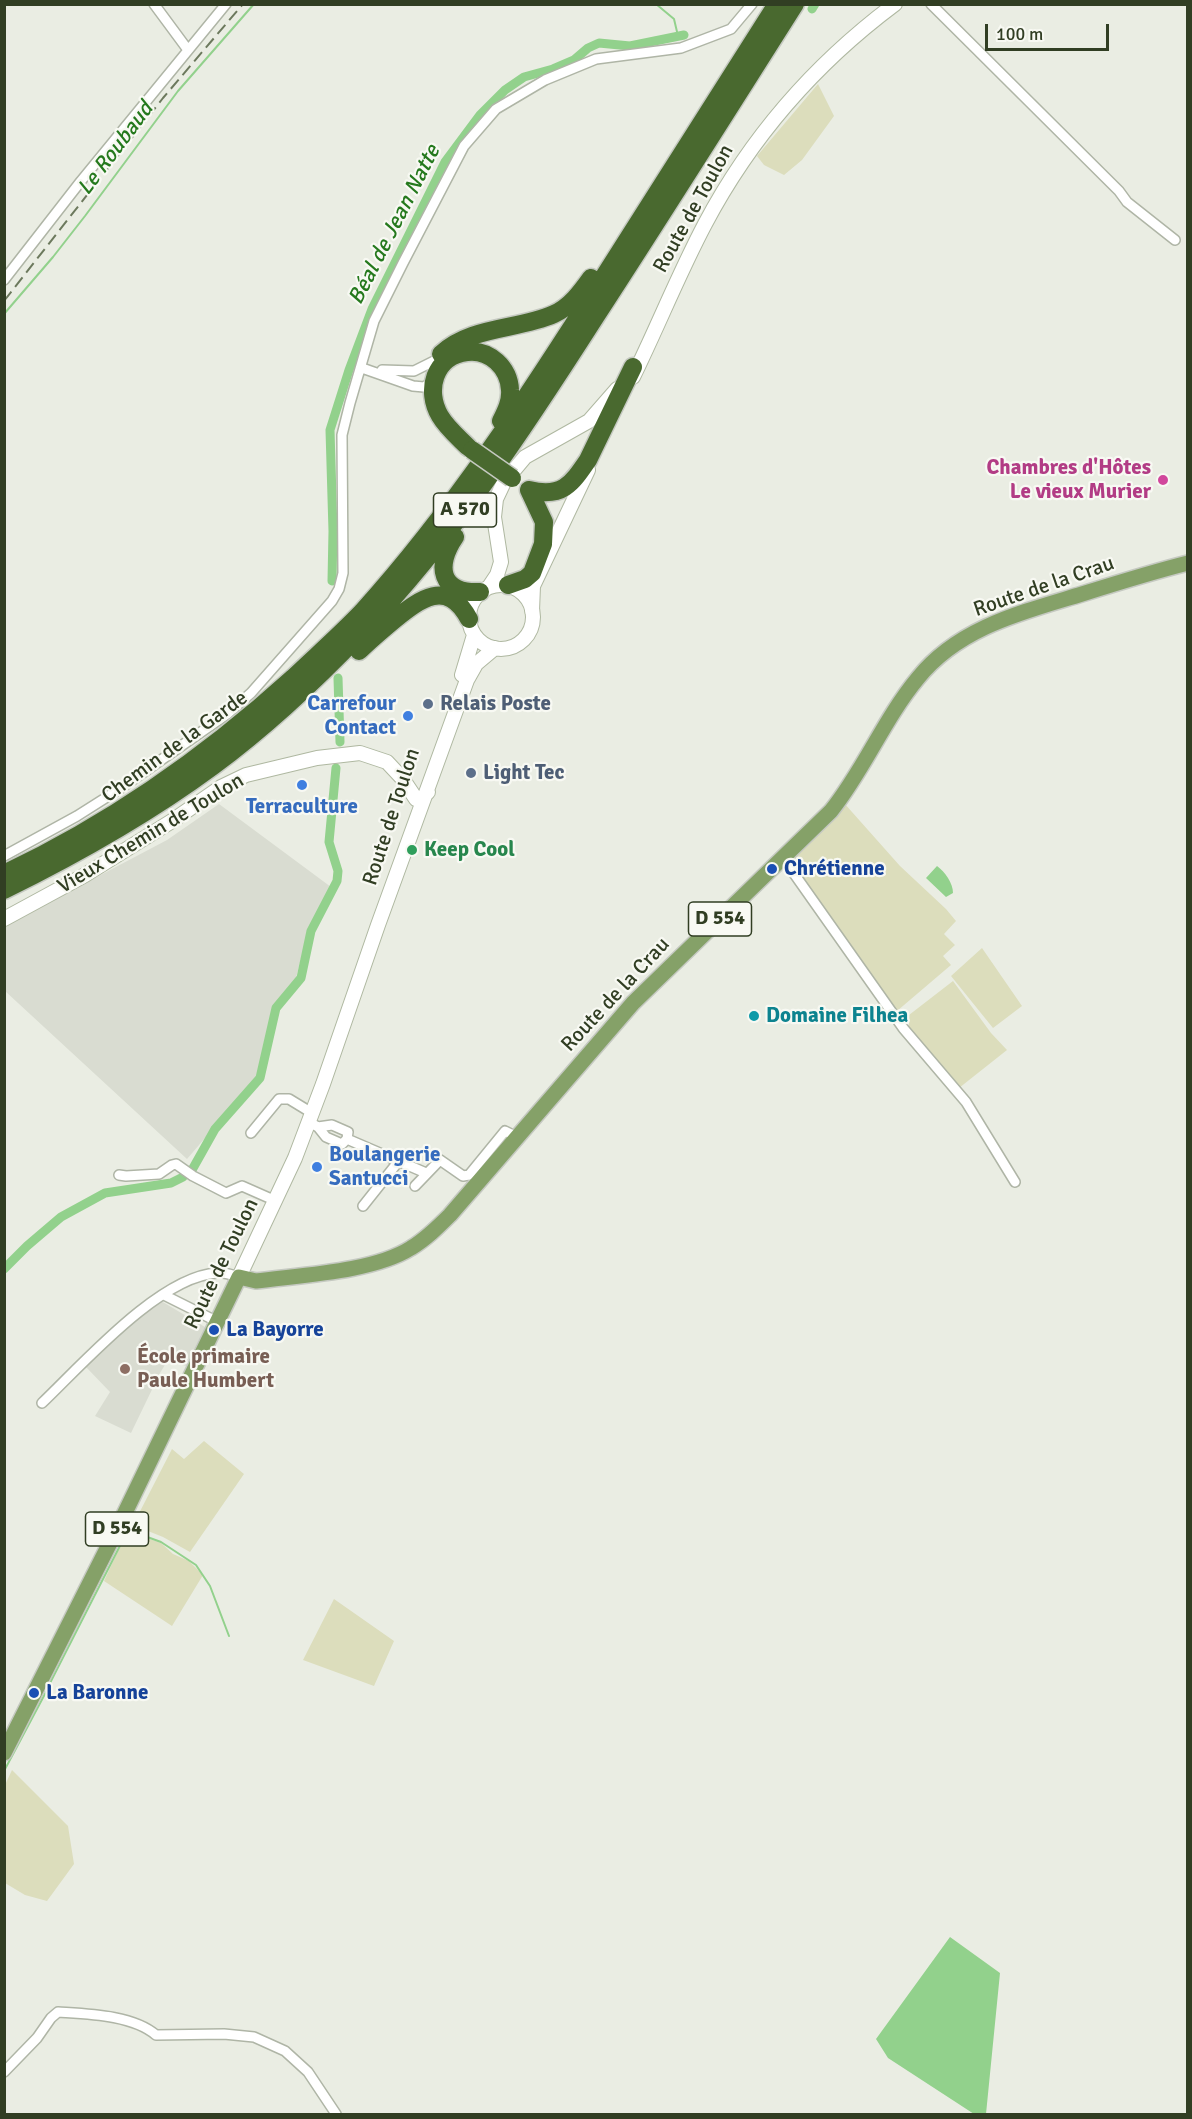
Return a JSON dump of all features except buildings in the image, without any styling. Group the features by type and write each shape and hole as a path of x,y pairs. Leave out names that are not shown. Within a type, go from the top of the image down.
{"highway":[{"name":"A 570","path":"4,874 93,827 170,777 259,709 360,614 449,506 554,356 777,4"},
{"name":"A 570","path":"4,890 100,839 214,765 278,712 370,624 444,538 477,495 540,403 795,4"},
{"path":"485,589 466,592 450,585 442,570 446,550 532,428 588,342 755,79 772,40"},
{"path":"546,555 549,543 549,520 542,504 529,490 437,427 423,404 423,381 434,361 449,347 477,334 556,314 577,297 680,147 726,86"},
{"path":"259,709 372,590 419,535 489,440 502,419 510,398 509,382 503,367 489,356 479,353 469,352 452,358 423,381"},
{"path":"529,490 549,494 559,491 579,473 588,460 633,367"},
{"path":"423,381 441,418 470,448"},
{"path":"508,585 525,579 532,573 543,544 544,522 529,490"},
{"path":"214,765 261,733 417,602 432,596 448,597 458,602 472,627"}],"main road":[{"name":"Route de Toulon","path":"532,611 533,586 546,555 705,224 735,172 787,103 818,70 895,4"},
{"name":"Route de Toulon","path":"485,589 497,575 501,562 494,517 496,499 504,482 525,457 588,421 611,398 633,367 662,313"},
{"name":"Route de la Crau","path":"239,1277 256,1281 376,1264 409,1250 428,1237 450,1215 633,1003 821,822 846,793 900,701 920,675 941,655 964,638 1003,619 1188,563"},
{"path":"508,585 524,594 532,611 533,621 530,631 515,646 505,649 495,648 480,641 472,627 470,609 474,599 485,589 508,585"},
{"name":"Route de Toulon","path":"4,1753 120,1523 313,1121 470,655 472,627"},
{"name":"Route de Toulon","path":"384,910 418,818 423,794 467,680 476,664 495,648"},
{"name":"Vieux Chemin de Toulon","path":"4,919 85,875 172,821 221,787 246,775 317,758 360,753 387,762 402,778 423,794"},
{"path":"227,1304 256,1281"}],"street":[{"path":"154,4 188,50"},
{"path":"4,280 81,181 226,4"},
{"name":"Chemin de la Garde","path":"4,856 77,816 118,790 227,714 251,693 332,601 339,589 343,573 342,435 374,321 464,146 496,110 545,80 596,59 681,48 731,29 752,4"},
{"path":"931,4 1119,190 1127,201 1175,240"},
{"path":"362,368 413,386 423,381"},
{"path":"362,368 423,381"},
{"path":"783,858 903,1028 966,1102 1015,1182"},
{"path":"251,1133 279,1099 290,1099 313,1121 333,1125 348,1132 347,1139 426,1173"},
{"path":"416,1186 440,1160 463,1176 469,1174 505,1131 517,1137"},
{"path":"363,1206 399,1162"},
{"path":"119,1175 159,1174 176,1164 193,1176 226,1193 242,1186 276,1201"},
{"path":"42,1403 138,1311 164,1294 200,1276 216,1273 239,1277"},
{"path":"164,1294 218,1322"},
{"path":"4,2072 58,2012 97,2015 133,2023 156,2035 224,2034 254,2037 285,2051 308,2072 336,2115"}],"shaded area":[{"path":"818,84 834,116 802,160 784,175 764,165 757,156"},
{"path":"844,803 900,866 956,921 944,934 955,945 943,956 951,965 897,1011 789,861"},
{"path":"219,804 331,887 308,931 296,978 273,1008 259,1075 187,1159 5,991 4,926 167,840"},
{"path":"937,866 952,885 953,893 946,897 926,878"},
{"path":"982,948 1022,1006 993,1028 951,976"},
{"path":"953,981 991,1033 1007,1050 959,1088 909,1031 909,1015"},
{"name":"École primaire Paule Humbert","path":"161,1301 205,1327 186,1366 168,1360 131,1433 95,1416 110,1392 86,1367 134,1320"},
{"path":"204,1441 244,1474 190,1552 163,1537 133,1525 172,1449 184,1459"},
{"path":"127,1531 161,1543 173,1554 189,1561 203,1575 172,1626 104,1581"},
{"path":"334,1599 394,1641 374,1686 303,1660"},
{"path":"12,1770 68,1826 74,1864 47,1901 25,1895 5,1883 5,1785"},
{"path":"950,1937 1000,1973 986,2114 974,2114 888,2058 876,2039"}],"waterway":[{"name":"Le Roubaud","path":"4,314 85,216 178,91 254,4"},
{"name":"Le Roubaud","path":"656,4 674,19 678,36"},
{"name":"Béal de Jean Natte","path":"812,9 815,4"},
{"name":"Béal de Jean Natte","path":"332,581 330,430 372,309 445,162 480,115 505,90 524,77 574,60 588,48 599,43 630,46 684,35"},
{"name":"Béal de Jean Natte","path":"338,678 340,742"},
{"name":"Béal de Jean Natte","path":"192,1170 215,1129 260,1078 276,1008 301,978 311,931 337,881 338,871 329,842 336,768"},
{"name":"Béal de Jean Natte","path":"4,1269 61,1217 105,1193 171,1183 183,1177"},
{"path":"50,1683 128,1530 161,1542 196,1565 210,1586 229,1636"},
{"path":"4,1771 46,1692"}],"railway":[{"path":"4,301 163,98 243,4"}],"place":[{"name":"Chambres d'Hôtes Le vieux Murier","path":"1163,480"},
{"name":"Relais Poste","path":"428,704"},
{"name":"Carrefour Contact","path":"408,716"},
{"name":"Light Tec","path":"471,773"},
{"name":"Terraculture","path":"302,785"},
{"name":"Keep Cool","path":"412,850"},
{"name":"Chrétienne","path":"772,869"},
{"name":"Domaine Filhea","path":"754,1016"},
{"name":"Boulangerie Santucci","path":"317,1167"},
{"name":"La Bayorre","path":"214,1330"},
{"name":"École primaire Paule Humbert","path":"125,1369"},
{"name":"La Baronne","path":"34,1693"}]}
